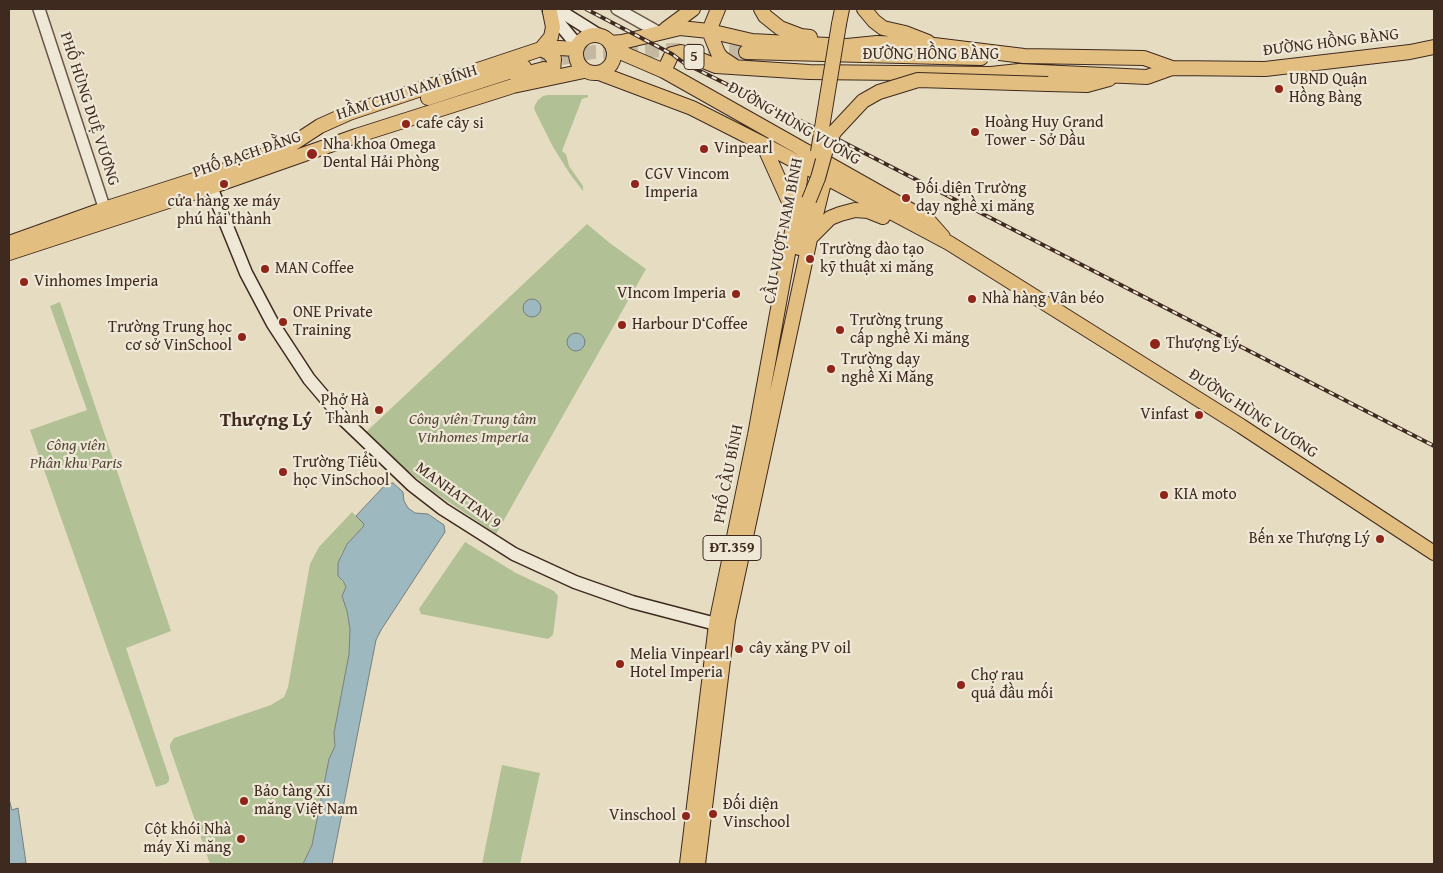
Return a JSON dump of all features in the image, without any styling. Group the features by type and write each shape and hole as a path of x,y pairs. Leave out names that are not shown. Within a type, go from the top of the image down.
{"main road":[{"path":"661,32 693,9"},
{"path":"718,9 709,31 722,58 744,55 987,58 1024,56"},
{"path":"761,9 772,24 790,33 801,36 847,38 878,43"},
{"name":"CẦU VƯỢT NAM BÍNH","path":"837,9 839,24"},
{"name":"CẦU VƯỢT NAM BÍNH","path":"755,435 767,401 809,200 842,9"},
{"path":"864,9 882,28 905,33 934,45"},
{"path":"552,10 577,47"},
{"path":"544,65 553,27 552,10"},
{"name":"ĐƯỜNG HÙNG VƯƠNG","path":"552,10 806,150 827,172 913,225 949,243 1241,426 1434,553"},
{"name":"ĐƯỜNG HỒNG BÀNG","path":"608,42 622,42 680,28 709,31 744,55 809,72 991,74 1019,70 1147,77 1172,68"},
{"path":"589,36 608,42 613,59 611,64 599,73 584,71 577,62 577,47 580,41 589,36"},
{"name":"ĐƯỜNG HỒNG BÀNG","path":"744,55 878,43 934,45 1024,56 1144,58 1172,68 1265,69 1410,52 1434,47"},
{"name":"PHỐ BẠCH ĐẰNG","path":"544,65 559,48 577,47"},
{"name":"5","path":"664,71 672,54 681,52 716,66 744,55"},
{"name":"PHỐ BẠCH ĐẰNG","path":"11,250 241,165 294,142 320,126 349,113 544,65 584,71"},
{"name":"HẦM CHUI NAM BÍNH","path":"285,161 307,147 347,130 544,65"},
{"name":"ĐƯỜNG HÙNG VƯƠNG","path":"599,73 692,108 802,166 827,172 928,220 949,243"},
{"path":"809,200 818,178 828,142 834,131 863,101 879,92 918,80 1087,85 1119,76"},
{"path":"771,131 763,144 795,216"},
{"name":"PHỐ CẦU BÍNH","path":"708,738 716,624 755,435 806,150"},
{"name":"PHỐ BẠCH ĐẰNG","path":"106,214 211,187 285,161"},
{"name":"PHỐ CẦU BÍNH","path":"687,864 696,829 708,738 728,620 810,239 827,172"},
{"name":"MANHATTAN 9","path":"211,187 258,296 309,379 343,419 389,464 428,498 464,524 514,554 575,582 632,602 716,624"},
{"path":"810,239 830,218 855,210 868,211 892,221 913,225"},
{"name":"CẦU VƯỢT NAM BÍNH","path":"767,401 768,431"},
{"name":"PHỐ CẦU BÍNH","path":"696,829 698,864"}],"street":[{"name":"PHỐ HÙNG DUỆ VƯƠNG","path":"39,9 106,214"},
{"path":"617,9 661,32"}],"green space":[{"path":"548,95 588,95 588,97 582,99 562,151 566,154 569,166 583,186 583,191 553,147 534,109 538,100"},
{"name":"Công viên Trung tâm Vinhomes Imperia","path":"587,224 646,269 496,534 434,492 366,432"},
{"name":"Công viên Phân khu Paris","path":"60,302 171,631 126,648 169,777 169,781 166,784 156,787 30,430 87,410 50,306"},
{"path":"352,512 364,524 361,530 347,544 340,557 340,578 346,587 342,596 350,629 349,654 334,733 335,746 329,759 312,845 303,864 210,864 170,744 174,738 271,705 284,697 288,687 310,564 319,547"},
{"path":"465,542 516,573 554,591 558,596 553,635 548,639 421,614 419,609"},
{"path":"502,765 540,773 520,864 482,864"}],"water":[{"path":"532,299 540,304 541,308 536,316 532,317 524,312 523,308 528,300"},
{"path":"576,333 584,338 585,342 580,350 576,351 568,346 567,342 572,334"},
{"path":"393,483 403,492 404,501 408,508 415,513 428,514 444,525 445,532 376,640 332,864 303,864 312,845 329,759 335,746 334,733 349,654 350,629 342,596 346,587 338,576 338,563 347,544 363,527 364,524 356,516 386,484"},
{"path":"9,799 12,810 18,808 26,863 9,864"}],"tunnel":[{"path":"541,62 593,52 676,50 746,52"}],"railway":[{"path":"586,9 672,54 684,63 841,141 1434,446"}],"place":[{"name":"UBND Quận Hồng Bàng","path":"1279,89"},
{"name":"cafe cây si","path":"406,124"},
{"name":"Hoàng Huy Grand Tower - Sở Dầu","path":"975,132"},
{"name":"Vinpearl","path":"704,149"},
{"name":"Nha khoa Omega Dental Hải Phòng","path":"312,154"},
{"name":"cửa hàng xe máy phú hải thành","path":"224,184"},
{"name":"CGV Vincom Imperia","path":"635,184"},
{"name":"Đối diện Trường dạy nghề xi măng","path":"906,198"},
{"name":"Trường đào tạo kỹ thuật xi măng","path":"810,259"},
{"name":"MAN Coffee","path":"265,269"},
{"name":"Vinhomes Imperia","path":"24,282"},
{"name":"VIncom Imperia","path":"736,294"},
{"name":"Nhà hàng Vân béo","path":"972,299"},
{"name":"ONE Private Training","path":"283,322"},
{"name":"Harbour D‘Coffee","path":"622,325"},
{"name":"Trường trung cấp nghề Xi măng","path":"840,330"},
{"name":"Trường Trung học cơ sở VinSchool","path":"242,337"},
{"name":"Thượng Lý","path":"1155,344"},
{"name":"Trường dạy nghề Xi Măng","path":"831,369"},
{"name":"Phở Hà Thành","path":"379,410"},
{"name":"Vinfast","path":"1199,415"},
{"name":"Trường Tiểu học VinSchool","path":"283,472"},
{"name":"KIA moto","path":"1164,495"},
{"name":"Bến xe Thượng Lý","path":"1380,539"},
{"name":"cây xăng PV oil","path":"739,649"},
{"name":"Melia Vinpearl Hotel Imperia","path":"620,664"},
{"name":"Chợ rau quả đầu mối","path":"961,685"},
{"name":"Bảo tàng Xi măng Việt Nam","path":"244,801"},
{"name":"Đối diện Vinschool","path":"713,814"},
{"name":"Vinschool","path":"686,816"},
{"name":"Cột khói Nhà máy Xi măng","path":"241,839"}],"district":[{"name":"Thượng Lý","path":"266,421"}]}
